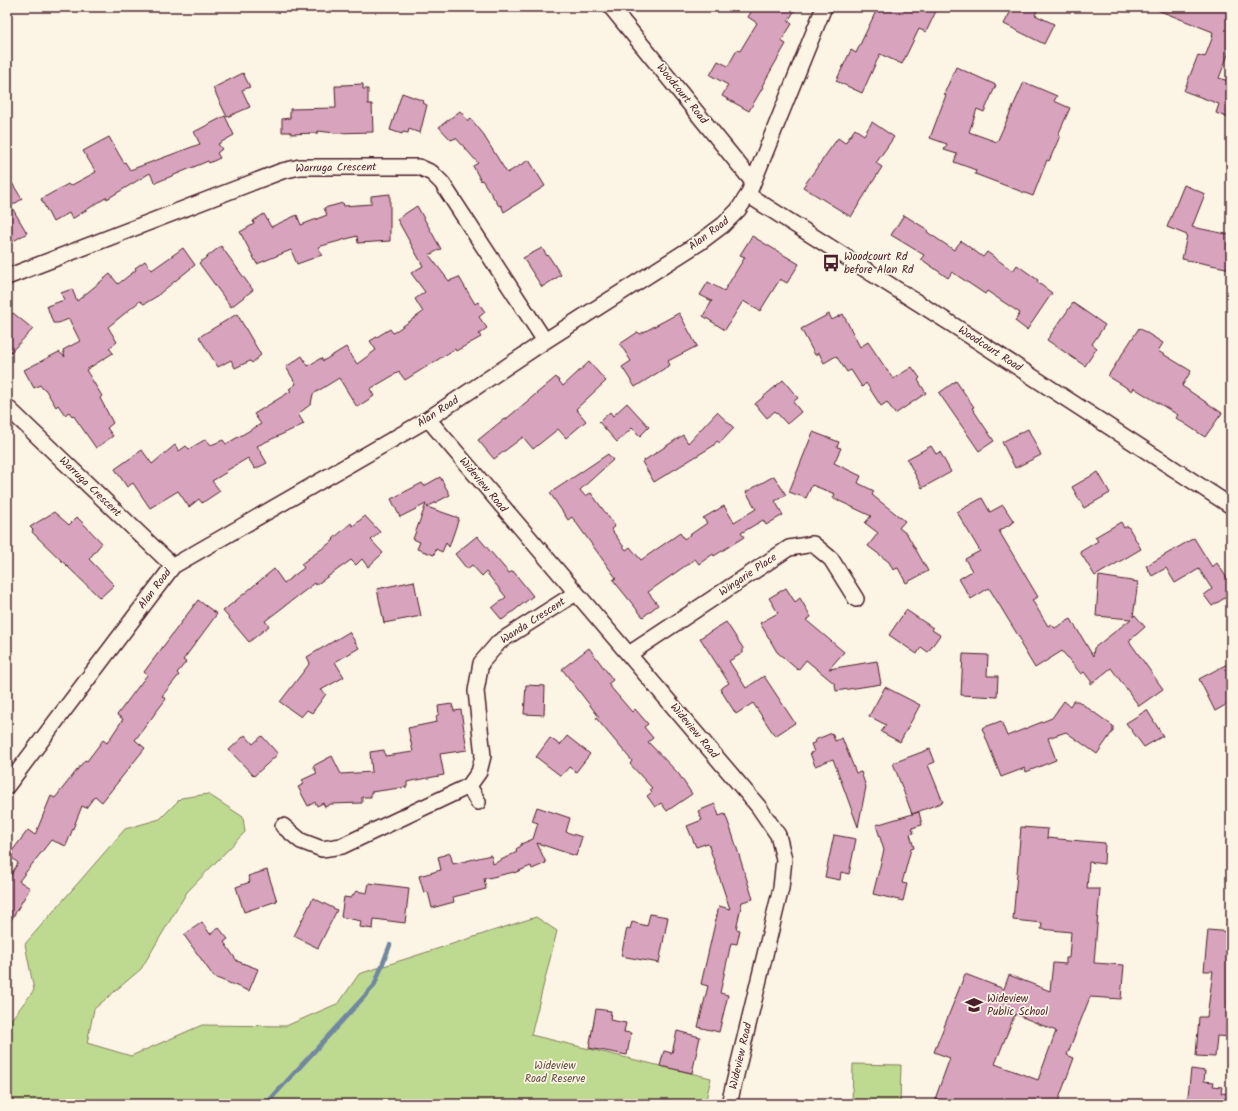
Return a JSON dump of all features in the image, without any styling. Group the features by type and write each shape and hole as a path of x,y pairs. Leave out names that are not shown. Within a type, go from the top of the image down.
{"street":[{"name":"Woodcourt Road","path":"611,7 750,188 952,325 1231,506"},
{"name":"Alan Road","path":"7,786 173,566 428,419 545,341 699,243 724,225 738,210 750,188 824,7"},
{"name":"Warruga Crescent","path":"7,277 282,171 300,167 419,167 432,173 442,183 545,341"},
{"name":"Warruga Crescent","path":"7,407 173,566"},
{"name":"Wideview Road","path":"428,419 758,806 778,835 784,859 780,888 729,1104"},
{"name":"Wingarie Place","path":"629,654 789,548 813,544 831,559 856,599"},
{"name":"Wanda Crescent","path":"283,826 301,841 322,849 342,846 469,786 480,772 483,756 476,692 482,663 499,642 576,593"},
{"path":"469,786 478,802"}],"green space":[{"name":"Wideview Road Reserve","path":"208,794 243,817 245,832 187,892 141,969 94,1009 87,1043 131,1056 202,1025 286,1026 339,1003 359,974 536,917 557,931 531,1035 711,1078 705,1104 7,1104 7,1025 34,990 25,944 125,829 160,819 181,798"},
{"path":"853,1064 901,1065 900,1104 852,1104"}],"building":[{"path":"754,7 797,7 788,21 792,24 781,41 786,44 749,111 722,96 728,85 710,75 718,61 728,66 737,50 740,51 757,23 748,17"},
{"path":"878,7 938,7 926,32 919,29 902,64 880,54 862,93 836,81 851,50 856,53"},
{"path":"1013,7 1039,7 1035,15 1054,24 1044,44 1004,24"},
{"path":"1150,7 1231,7 1231,47 1219,78 1228,81 1231,76 1231,119 1216,113 1219,104 1184,91 1198,55 1205,57 1213,36 1213,32"},
{"path":"956,67 996,85 984,112 977,109 969,132 997,142 1024,82 1057,96 1054,101 1070,108 1058,135 1060,136 1049,161 1047,160 1033,196 975,174 976,170 954,162 957,154 944,150 947,144 930,138 946,95 944,94"},
{"path":"243,73 250,87 242,90 250,107 227,117 213,88"},
{"path":"363,84 363,89 368,89 368,104 372,104 373,132 335,133 318,131 318,133 291,134 291,132 282,132 282,119 290,118 290,109 336,108 335,86"},
{"path":"402,93 424,101 423,103 427,105 420,133 409,129 408,133 403,132 402,134 390,130"},
{"path":"460,111 468,121 471,119 485,136 507,173 529,160 545,186 504,212 501,205 499,206 482,180 481,181 473,166 478,163 456,138 451,140 439,127"},
{"path":"225,116 234,135 218,144 222,149 217,153 220,158 209,163 208,161 155,183 150,173 72,219 69,213 53,222 41,199 68,184 70,186 96,172 83,151 109,137 124,163 125,162 130,170 200,144 194,132"},
{"path":"872,122 894,137 876,163 882,167 851,217 803,187 838,138 845,143 855,129 864,135"},
{"path":"7,175 22,199 11,206 27,233 7,245"},
{"path":"1184,185 1205,194 1192,227 1231,235 1231,269 1182,259 1187,235 1167,227"},
{"path":"390,194 390,241 358,243 357,236 318,247 322,255 297,264 291,250 257,264 240,232 254,224 253,221 264,214 271,227 297,215 301,225 327,215 324,208 343,203 344,206 371,204 371,196"},
{"path":"417,206 441,249 429,255 449,281 459,277 475,304 478,302 485,312 479,317 487,328 479,334 481,337 456,351 455,349 405,380 399,372 370,389 374,396 357,407 339,378 313,394 311,404 298,414 304,424 257,446 267,463 255,469 248,458 226,471 227,472 212,481 220,491 202,503 199,499 189,507 178,491 150,508 133,483 127,487 115,469 142,450 152,464 175,445 179,451 186,446 189,449 206,439 211,445 223,440 226,444 261,424 254,414 291,391 289,389 296,384 286,367 302,356 308,366 321,358 323,361 346,347 357,364 376,350 370,341 390,329 393,333 423,312 415,299 425,292 411,273 423,266 397,219"},
{"path":"904,215 928,230 927,232 954,250 961,241 983,257 987,252 1013,271 1017,265 1038,280 1037,282 1052,293 1027,330 1015,321 1020,313 987,291 985,294 952,272 948,278 921,259 924,255 891,235"},
{"path":"752,236 799,264 787,283 780,279 760,311 743,301 725,330 703,316 712,301 700,295 708,282 724,291 745,257 740,255"},
{"path":"221,246 253,290 231,307 199,263"},
{"path":"183,248 195,265 159,295 144,304 140,301 108,327 117,342 109,348 113,353 86,370 102,396 100,398 113,423 107,428 113,436 96,448 73,415 72,416 69,412 65,415 58,405 56,407 45,389 43,389 40,385 34,388 24,370 59,352 65,357 63,350 80,341 69,319 58,323 53,323 47,306 64,300 61,293 72,289 77,301 110,274 118,284 145,261 152,270"},
{"path":"542,248 561,275 542,287 523,258"},
{"path":"1073,303 1105,325 1092,344 1097,348 1085,366 1047,340"},
{"path":"13,313 33,329 7,356 7,319"},
{"path":"679,313 697,346 668,361 670,365 635,387 622,367 631,361 620,344 638,332 640,334"},
{"path":"237,314 261,355 252,363 250,361 235,368 231,360 218,367 199,337"},
{"path":"829,314 832,320 843,314 860,347 868,342 893,379 912,367 920,378 918,380 926,393 895,414 887,402 881,406 866,383 862,387 851,370 847,372 836,356 824,363 819,353 815,355 801,329"},
{"path":"1139,328 1163,343 1158,351 1191,371 1182,386 1222,413 1205,437 1176,418 1178,415 1134,388 1132,391 1108,376"},
{"path":"589,362 606,381 576,409 586,421 566,438 558,429 533,449 523,437 494,459 478,440 504,419 505,420 556,377 563,386"},
{"path":"783,380 798,398 793,402 801,412 787,424 775,411 767,418 755,404"},
{"path":"956,381 974,407 972,408 994,441 979,451 939,393"},
{"path":"627,403 649,427 640,436 632,428 617,442 599,422 610,412 613,416"},
{"path":"717,412 734,428 720,443 717,441 713,446 654,482 642,462 683,435 688,443"},
{"path":"1028,429 1041,455 1015,468 1002,442"},
{"path":"813,432 839,442 837,447 841,448 834,463 861,476 858,483 874,491 872,495 905,521 899,528 907,534 928,571 906,583 898,568 893,570 889,562 868,546 878,533 865,523 871,516 833,498 835,494 812,485 806,498 789,492"},
{"path":"931,446 936,454 940,452 951,472 922,488 907,459"},
{"path":"608,454 613,460 580,490 585,496 591,493 615,526 611,529 626,550 630,547 641,560 680,533 684,539 707,523 703,518 724,506 734,522 756,509 746,492 774,476 786,495 775,501 783,515 766,525 763,520 741,533 744,537 714,556 713,554 699,564 695,559 648,592 658,605 643,617 613,580 616,578 572,517 568,520 550,493"},
{"path":"1098,472 1110,493 1084,508 1072,487"},
{"path":"440,477 450,495 427,507 459,518 449,547 446,543 442,552 436,549 434,555 417,549 420,542 413,539 426,504 400,517 391,499 422,483 424,486"},
{"path":"982,498 990,512 1003,505 1014,522 999,531 1038,597 1032,600 1048,626 1051,624 1055,628 1071,619 1093,656 1094,648 1131,619 1096,616 1099,576 1138,582 1133,617 1135,615 1145,627 1129,641 1163,689 1139,706 1111,668 1091,684 1091,681 1084,672 1081,674 1062,651 1035,668 1020,643 1022,642 989,588 971,599 959,579 972,571 965,559 980,551 957,512"},
{"path":"54,512 69,525 77,517 102,543 89,559 114,585 100,598 32,532 33,530 30,527"},
{"path":"365,516 380,532 371,540 383,553 368,567 362,559 356,565 351,560 316,585 315,583 265,621 269,626 249,642 223,611 274,569 284,583 304,568 301,564 334,540 333,539 351,523 353,526"},
{"path":"1121,522 1124,528 1128,526 1141,549 1095,576 1080,552 1098,541 1095,537"},
{"path":"477,536 509,573 513,571 533,596 502,620 492,608 506,597 486,572 482,576 472,565 467,569 455,554"},
{"path":"1194,538 1212,567 1217,563 1231,584 1231,594 1212,606 1204,595 1212,589 1199,569 1175,583 1166,568 1152,576 1146,566"},
{"path":"414,581 421,616 384,623 377,589"},
{"path":"786,588 795,602 800,598 811,617 806,620 844,652 829,669 877,661 881,684 836,691 835,684 806,660 798,670 777,652 760,623 778,613 769,598"},
{"path":"198,600 217,614 183,660 186,662 177,673 179,675 162,696 166,699 135,740 145,748 102,802 95,796 86,808 82,806 66,846 51,840 19,881 30,888 7,927 7,874 10,876 18,863 9,855 28,830 35,835 51,796 55,798 103,740 107,743 123,719 117,715 147,675 144,672"},
{"path":"906,610 933,628 932,630 940,635 928,652 921,647 917,654 889,635"},
{"path":"726,622 743,648 743,653 729,661 746,688 764,676 795,723 775,736 753,703 736,714 720,689 729,683 700,638"},
{"path":"349,632 359,648 335,662 344,677 321,690 326,694 312,713 307,710 301,717 280,702 310,663 307,657"},
{"path":"589,648 613,680 608,684 632,712 635,709 648,724 644,727 653,738 648,742 678,773 692,794 667,811 661,803 655,807 647,796 652,792 650,789 652,788 630,764 632,761 596,718 599,717 562,669"},
{"path":"963,654 988,655 987,676 998,676 997,697 961,695"},
{"path":"1231,662 1231,702 1215,711 1199,679"},
{"path":"526,685 545,686 544,715 524,714"},
{"path":"885,687 920,705 900,742 881,732 886,725 869,716"},
{"path":"1064,701 1070,706 1073,701 1078,701 1113,726 1113,731 1097,754 1066,732 1048,738 1056,760 1026,772 1025,768 1001,777 982,728 1001,721 1007,736 1052,718"},
{"path":"452,704 454,711 461,710 467,750 440,754 444,775 407,782 407,787 371,792 371,797 362,797 362,803 331,804 325,807 323,803 317,806 315,802 308,806 298,787 304,784 302,780 317,773 313,766 332,756 341,774 372,772 370,752 384,750 385,756 413,752 408,728 437,722 436,716 439,714 438,706"},
{"path":"1147,710 1163,736 1144,747 1126,723"},
{"path":"832,733 835,741 842,738 856,773 861,772 866,787 858,827 833,759 815,766 810,753 814,752 811,744 816,742 815,740"},
{"path":"245,735 253,744 262,736 278,754 254,776 229,750"},
{"path":"567,736 590,754 576,772 569,767 561,776 536,757 550,738 560,745"},
{"path":"930,749 935,762 928,765 943,802 912,814 893,763"},
{"path":"715,804 719,816 725,814 753,899 742,902 736,929 740,930 737,944 731,943 720,993 728,995 719,1032 698,1027 708,986 701,984 719,906 730,909 708,843 696,847 687,826 702,820 698,811"},
{"path":"537,807 570,818 566,832 582,837 576,856 537,843 546,863 532,869 531,866 514,873 484,879 486,889 453,897 454,902 432,908 428,892 424,893 419,876 441,870 438,857 450,853 453,864 491,855 493,864 517,852 516,849 521,846 521,844 533,839 538,823 532,821"},
{"path":"919,812 922,825 912,828 914,833 910,834 914,848 911,849 902,883 907,884 903,901 873,894 884,850 876,825"},
{"path":"1021,827 1048,829 1047,838 1105,843 1104,864 1089,862 1087,889 1100,889 1094,963 1124,965 1121,999 1090,997 1067,1055 1074,1058 1057,1104 949,1104 935,1099 950,1058 934,1052 965,974 1004,989 1009,975 1050,991 1053,963 1066,964 1066,958 1069,958 1071,932 1041,929 1042,923 1013,920","holes":["1015,1014 1056,1031 1038,1080 995,1064"]},
{"path":"834,835 856,839 849,874 841,872 840,880 825,877"},
{"path":"267,870 277,901 244,912 236,887 250,882 248,876"},
{"path":"369,883 409,888 405,923 374,919 373,929 360,927 361,921 341,917 344,897 351,898 356,891 367,893"},
{"path":"313,898 337,910 318,948 294,936"},
{"path":"650,914 668,917 659,963 621,956 627,928 630,929 632,922 647,926"},
{"path":"202,922 210,934 219,928 228,939 224,942 237,961 258,969 249,991 214,977 184,935"},
{"path":"1208,930 1231,932 1231,1037 1217,1036 1215,1057 1196,1056 1199,1017 1207,1017 1213,971 1204,971"},
{"path":"596,1009 611,1011 610,1020 626,1023 624,1032 631,1033 627,1055 589,1048"},
{"path":"677,1031 700,1037 692,1073 660,1066 664,1051 672,1053"},
{"path":"1191,1069 1205,1071 1204,1081 1214,1082 1213,1086 1222,1087 1221,1093 1231,1094 1231,1104 1187,1104"}],"waterway":[{"path":"266,1104 374,986 390,945"}],"place":[{"name":"Woodcourt Rd before Alan Rd","path":"831,263"},
{"name":"Wideview Public School","path":"974,1005"}]}
